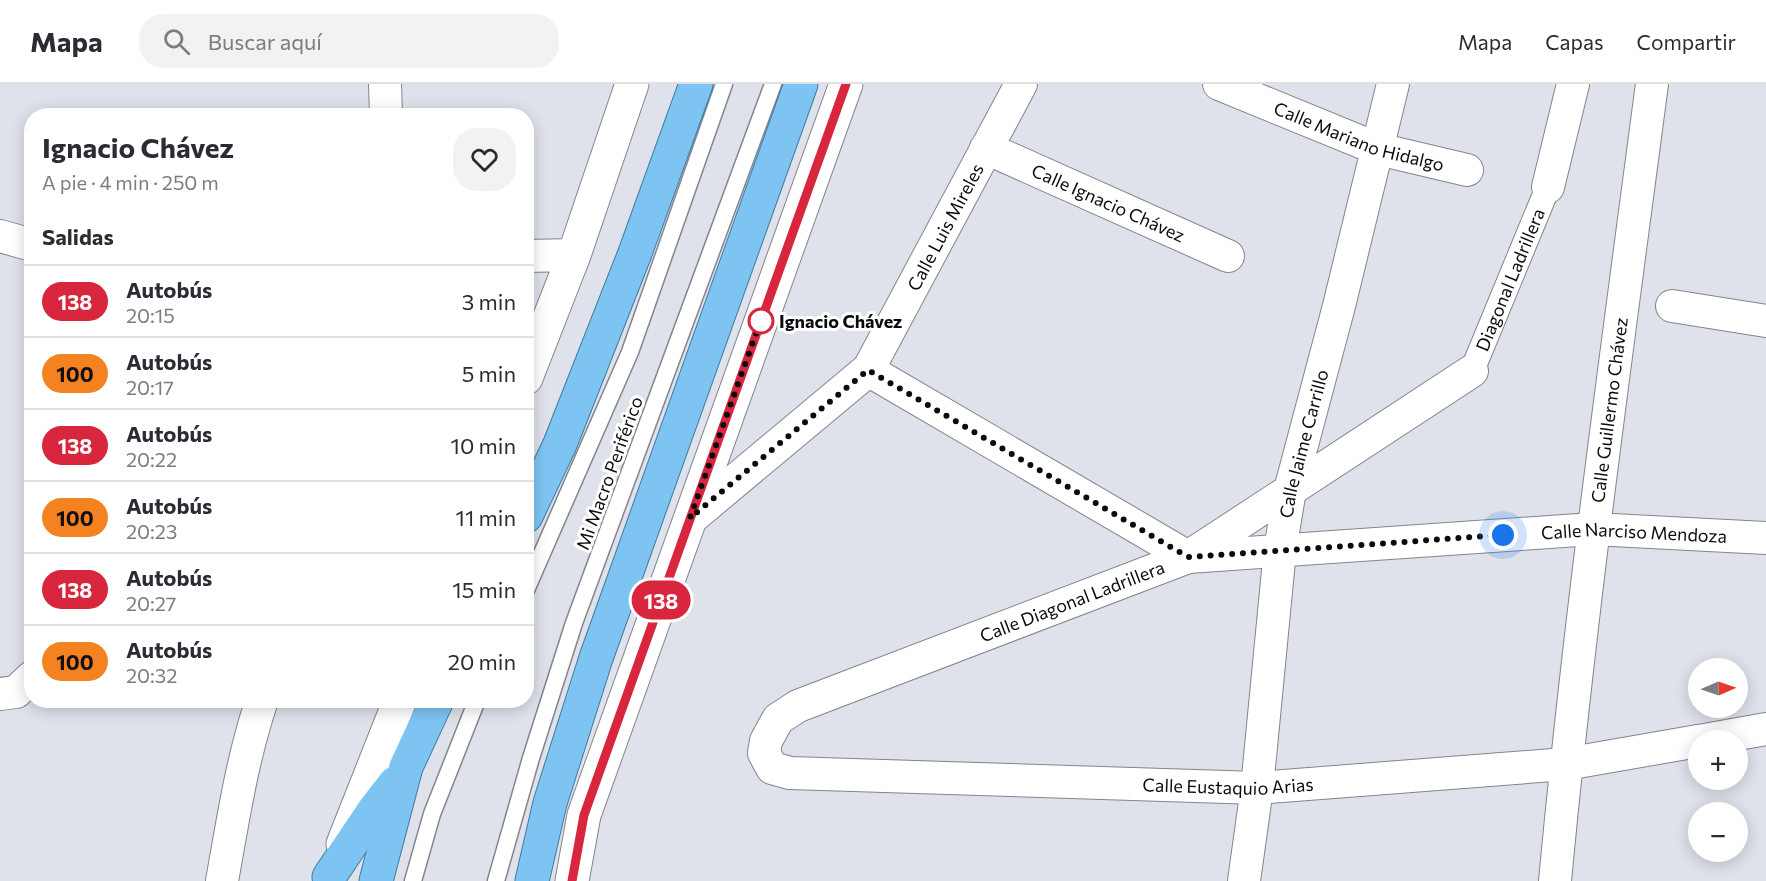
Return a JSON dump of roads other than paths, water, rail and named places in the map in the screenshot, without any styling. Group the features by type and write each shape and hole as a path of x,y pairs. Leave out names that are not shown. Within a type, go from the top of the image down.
{"highway":[{"path":"534,499 565,433 635,253 696,84"},
{"path":"532,881 550,803 596,658 801,84"},
{"path":"376,881 406,767 429,708"},
{"path":"328,879 406,767"}],"street":[{"path":"385,84 386,108"},
{"path":"534,358 574,255 632,84"},
{"path":"572,881 584,815 846,84"},
{"name":"Calle Luis Mireles","path":"868,370 1021,84"},
{"name":"Calle Mariano Hidalgo","path":"1219,84 1377,149 1467,170"},
{"name":"Calle Jaime Carrillo","path":"1244,881 1257,789 1280,550 1290,490 1339,306 1393,84"},
{"path":"1548,187 1573,84"},
{"name":"Calle Guillermo Chávez","path":"1555,881 1593,530 1652,84"},
{"name":"Calle Ignacio Chávez","path":"986,148 1228,256"},
{"name":"Diagonal Ladrillera","path":"1472,371 1548,187"},
{"path":"0,236 24,243"},
{"path":"534,256 574,255"},
{"path":"1672,306 1766,321"},
{"path":"690,518 868,370 1188,557"},
{"name":"Calle Diagonal Ladrillera","path":"764,753 766,741 778,719 798,706 1188,557 1472,371"},
{"name":"Calle Narciso Mendoza","path":"1188,557 1593,530 1766,538"},
{"path":"222,881 241,777 259,708"},
{"path":"328,879 397,708"},
{"name":"Calle Eustaquio Arias","path":"1748,732 1766,729"},
{"name":"Calle Eustaquio Arias","path":"764,753 772,768 790,773 1257,789 1566,764 1688,743"}],"lane":[{"name":"Mi Macro Periférico","path":"534,572 630,352 724,84"},
{"name":"Mi Macro Periférico","path":"496,881 531,758 574,623 773,84"},
{"path":"413,881 432,814 474,708"}],"place":[{"name":"Ignacio Chávez","path":"761,321"}]}
